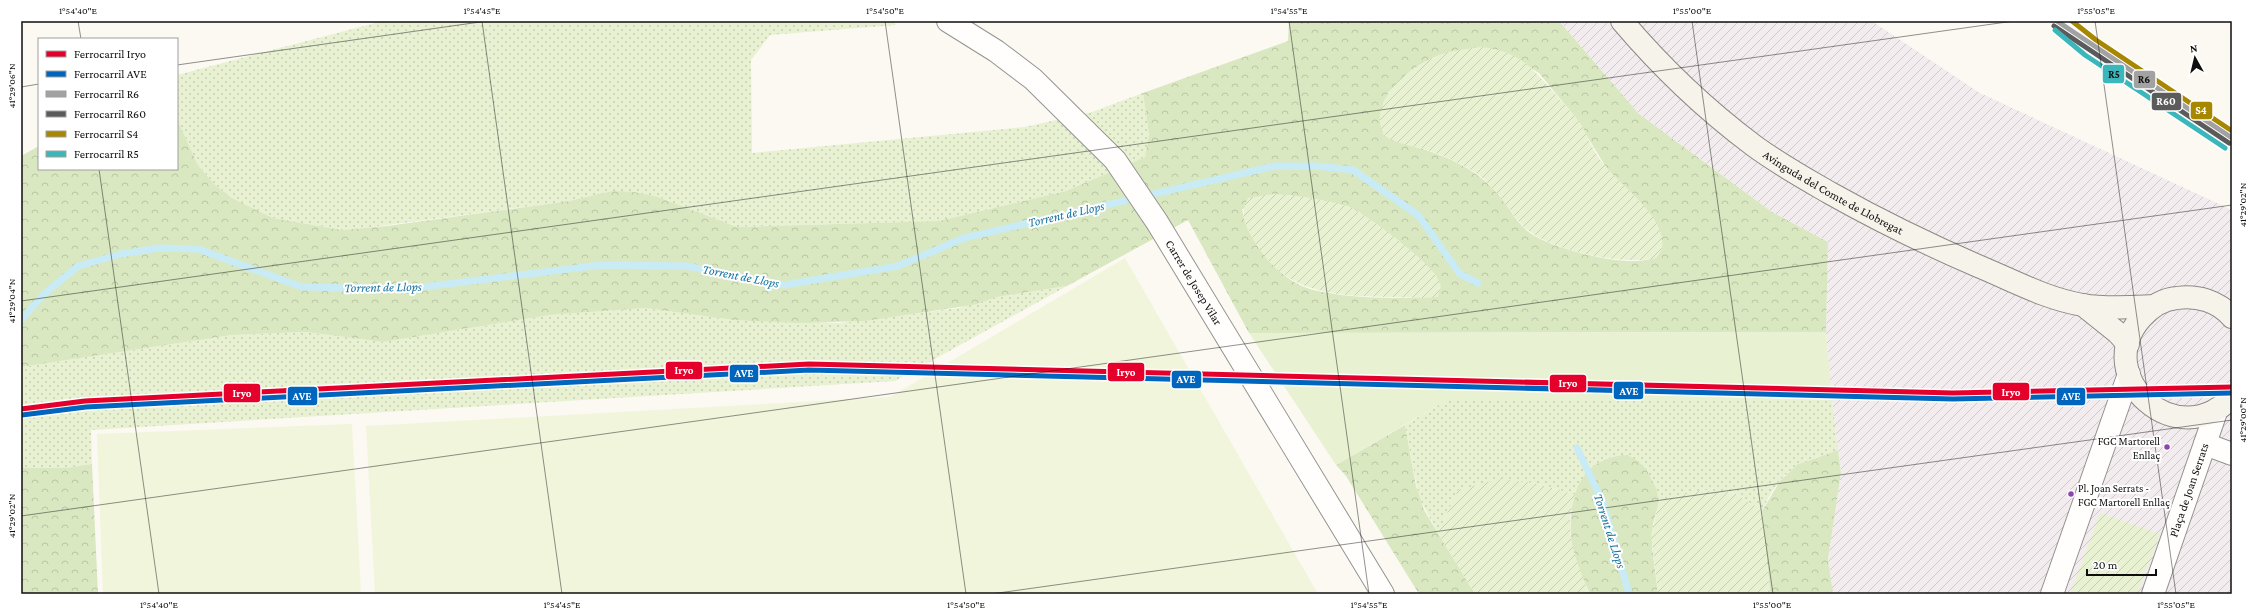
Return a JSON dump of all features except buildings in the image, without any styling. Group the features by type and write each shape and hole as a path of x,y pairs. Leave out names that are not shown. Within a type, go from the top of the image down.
{"main road":[{"name":"Avinguda del Comte de Llobregat","path":"1622,21 1650,54 1696,98 1753,145 1787,168 1881,221 1955,256 2048,296 2083,305 2106,307 2154,306"},
{"path":"2225,403 2207,414 2184,418 2163,412 2152,407 2141,397 2129,374 2126,363 2128,344 2137,323 2154,306 2174,298 2198,298 2220,307 2232,317"},
{"name":"Avinguda del Comte de Llobregat","path":"2083,305 2118,333 2128,344"}],"street":[{"name":"Carrer de Josep Vilar","path":"948,21 996,51 1033,79 1115,160 1157,222 1383,594"},
{"path":"2052,594 2129,374"},
{"name":"Plaça de Joan Serrats","path":"2153,594 2205,444 2225,403"},
{"path":"2205,444 2232,454"}],"shaded area":[{"path":"1559,21 1872,21 1980,93 2232,210 2232,594 1833,594 1828,559 1841,473 1832,401 1826,332 1828,242 1772,212 1639,114"}],"green space":[{"path":"383,21 893,21 896,25 770,35 751,60 752,153 1025,127 1092,112 1143,93 1149,134 1145,157 1066,191 939,221 737,227 658,197 591,196 569,201 342,230 273,218 232,198 214,184 198,165 178,121 178,75"},
{"path":"1289,21 1559,21 1639,114 1772,212 1828,242 1826,332 1249,333 1188,220 1067,286 997,297 973,305 865,321 800,323 733,320 645,308 550,315 383,342 306,332 232,335 21,367 21,156 38,147 38,170 178,170 178,121 198,165 214,184 232,198 273,218 342,230 387,226 569,201 613,191 634,192 658,197 737,227 939,221 1066,191 1145,157 1149,134 1143,93 1288,41","holes":["1462,52 1505,52 1539,73 1576,118 1607,169 1642,205 1662,237 1662,249 1656,258 1624,261 1596,257 1566,249 1539,239 1521,225 1490,185 1469,169 1446,157 1408,145 1388,93 1399,81 1418,66 1433,58 1445,54","1310,199 1347,206 1359,212 1425,264 1414,298 1386,298 1335,294 1305,287 1294,282 1278,270 1253,239 1247,228 1242,209"]},
{"path":"1480,47 1505,52 1524,62 1540,77 1573,114 1582,126 1601,161 1608,170 1640,201 1657,224 1662,236 1662,248 1656,258 1624,260 1605,258 1566,249 1548,242 1533,234 1522,225 1494,189 1473,171 1438,154 1394,141 1384,135 1380,123 1381,110 1385,99 1400,79 1421,64 1442,54"},
{"path":"1274,194 1310,198 1346,206 1355,210 1393,236 1428,266 1436,276 1441,286 1438,297 1420,298 1349,295 1330,293 1295,282 1280,272 1266,258 1254,240 1244,220 1245,204 1248,198"},
{"path":"1125,258 1318,594 375,594 366,426 890,397"},
{"path":"1067,286 895,381 91,430 92,464 66,468 21,468 21,367 232,335 306,332 383,342 550,315 645,308 733,320 840,323 959,308 997,297"},
{"path":"1826,332 1832,401 1445,401 1336,465 1249,333"},
{"path":"1445,401 1832,401 1838,450 1811,460 1792,470 1776,485 1762,511 1735,493 1701,490 1659,502 1657,490 1627,455 1617,456 1601,461 1589,471 1576,495 1534,483 1458,490 1438,533 1419,498 1405,425"},
{"path":"352,424 361,594 103,594 97,434"},
{"path":"1405,425 1416,486 1424,510 1475,594 1419,594 1346,476 1336,465"},
{"path":"1838,450 1841,473 1828,559 1833,594 1770,594 1762,511 1780,481 1797,465"},
{"path":"1627,455 1638,461 1646,469 1657,490 1659,502 1653,524 1652,547 1658,594 1590,594 1574,557 1571,535 1573,502 1585,475 1596,465 1609,458"},
{"path":"92,464 98,594 21,594 21,468 66,468"},
{"path":"1499,479 1534,483 1576,495 1570,520 1570,533 1572,545 1589,594 1475,594 1438,533 1458,490"},
{"path":"1701,490 1735,493 1762,511 1770,594 1658,594 1651,535 1659,502"},
{"path":"2100,513 2160,534 2137,594 2070,594"}],"waterway":[{"name":"Torrent de Llops","path":"21,320 43,295 78,266 121,254 159,248 198,249 302,287 406,289 601,265 686,266 784,285 898,266 964,238 1275,166 1316,166 1353,170 1418,215 1460,274 1478,283"},
{"name":"Torrent de Llops","path":"1577,448 1603,503 1629,594"}],"rail line":[{"name":"R6","path":"2057,21 2232,138"},
{"name":"S4","path":"2072,21 2096,40 2232,131"},
{"name":"R60","path":"2054,26 2229,143"},
{"name":"R5","path":"2055,30 2085,55 2225,148"},
{"name":"Iryo","path":"21,409 85,401 809,364 1953,393 2232,387"},
{"name":"AVE","path":"22,415 86,407 809,370 1953,399 2232,393"}],"place":[{"name":"FGC Martorell Enllaç","path":"2167,447"},
{"name":"Pl. Joan Serrats - FGC Martorell Enllaç","path":"2071,494"}]}
